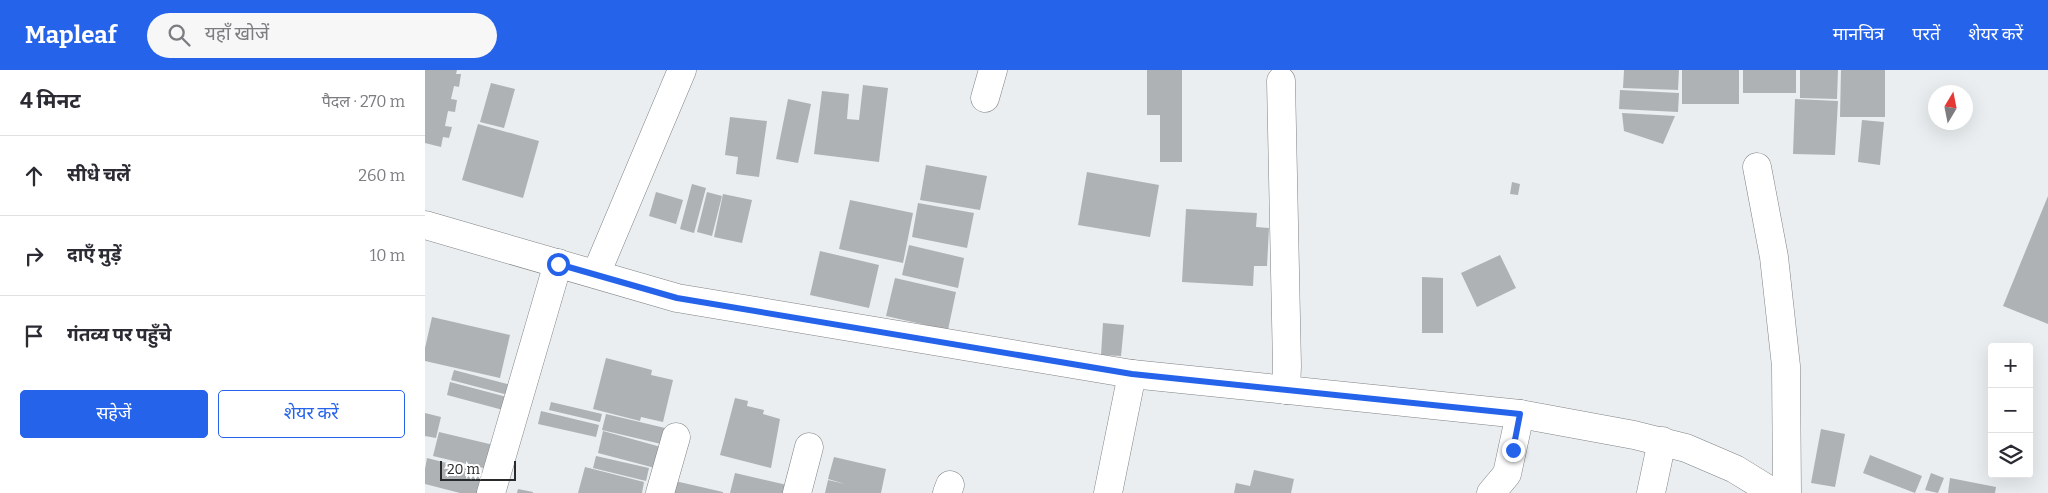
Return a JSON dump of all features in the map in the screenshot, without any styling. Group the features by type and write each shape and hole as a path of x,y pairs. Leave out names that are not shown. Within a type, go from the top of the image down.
{"street":[{"path":"596,274 682,70"},
{"path":"985,98 993,70"},
{"path":"1281,82 1286,390"},
{"path":"1757,167 1774,257 1786,366 1787,493"},
{"path":"425,225 677,298 1132,374 1520,414 1674,444 1735,469 1774,493"},
{"path":"491,493 558,264"},
{"path":"1108,493 1132,374"},
{"path":"1491,493 1507,474 1520,414"},
{"path":"661,493 676,436"},
{"path":"1651,493 1674,444"},
{"path":"797,493 809,447"}],"building":[{"path":"425,70 457,70 456,74 461,74 459,87 454,86 451,99 457,100 455,112 448,111 445,126 452,127 449,138 443,137 441,147 425,143"},
{"path":"1147,70 1182,70 1182,162 1160,162 1160,115 1147,115"},
{"path":"1624,70 1679,70 1678,90 1623,88"},
{"path":"1682,70 1739,70 1739,104 1682,104"},
{"path":"1743,70 1796,70 1796,93 1743,93"},
{"path":"1800,70 1838,70 1837,99 1800,98"},
{"path":"1841,70 1885,70 1885,117 1840,117"},
{"path":"491,83 515,89 504,128 480,122"},
{"path":"863,85 888,88 879,162 814,154 822,91 849,94 847,119 859,120"},
{"path":"1620,90 1679,93 1678,112 1619,109"},
{"path":"788,99 811,104 798,163 776,159"},
{"path":"1795,99 1838,101 1835,155 1793,154"},
{"path":"1622,113 1675,116 1663,144 1624,131"},
{"path":"730,117 767,121 759,177 736,174 738,157 725,155"},
{"path":"1862,120 1884,122 1880,165 1858,162"},
{"path":"478,124 539,141 523,198 462,180"},
{"path":"926,165 987,176 980,210 920,200"},
{"path":"1087,172 1159,185 1150,237 1078,225"},
{"path":"1512,182 1520,184 1518,195 1510,194"},
{"path":"692,184 706,188 694,233 680,229"},
{"path":"656,192 683,200 676,224 649,216"},
{"path":"707,192 722,196 712,236 697,232"},
{"path":"723,194 752,200 742,243 714,237"},
{"path":"2048,196 2048,324 2003,306"},
{"path":"850,200 913,213 903,263 839,249"},
{"path":"918,203 974,213 967,248 912,237"},
{"path":"1186,209 1257,213 1256,227 1269,228 1267,266 1254,266 1253,286 1182,282"},
{"path":"909,245 964,258 958,288 902,275"},
{"path":"820,251 879,265 869,308 810,295"},
{"path":"1500,255 1516,288 1477,307 1461,273"},
{"path":"1422,277 1443,278 1443,333 1422,333"},
{"path":"895,278 956,292 948,330 886,316"},
{"path":"432,317 510,335 500,378 425,361 425,348"},
{"path":"1103,323 1124,325 1121,356 1101,355"},
{"path":"606,358 652,370 651,375 673,380 663,422 641,417 640,421 593,409"},
{"path":"454,370 511,385 508,395 451,380"},
{"path":"450,382 507,397 503,410 447,395"},
{"path":"735,398 748,401 747,406 764,410 763,414 780,419 771,468 720,455"},
{"path":"551,402 602,414 600,422 549,410"},
{"path":"541,411 599,425 596,437 538,424"},
{"path":"425,413 441,417 436,438 425,436"},
{"path":"606,414 665,428 661,444 602,430"},
{"path":"1821,429 1845,434 1835,487 1811,483"},
{"path":"603,431 661,447 655,468 598,453"},
{"path":"439,432 502,447 496,471 433,456"},
{"path":"1870,455 1922,476 1915,493 1863,473"},
{"path":"596,456 649,468 646,481 593,468"},
{"path":"834,457 886,469 881,493 825,493 828,480 845,484 828,479"},
{"path":"427,458 490,474 485,493 460,493 425,484"},
{"path":"585,467 644,482 642,493 578,493"},
{"path":"1254,470 1294,479 1291,493 1234,493 1236,483 1250,486"},
{"path":"735,473 787,485 786,493 730,493"},
{"path":"1931,473 1944,478 1938,493 1925,490"},
{"path":"1950,478 1996,487 1995,493 1948,493"},
{"path":"675,481 723,492 723,493 672,493"},
{"path":"518,489 533,492 533,493 517,493"}],"route":[{"path":"558,264 677,298 1132,374 1520,414 1513,450"}]}
